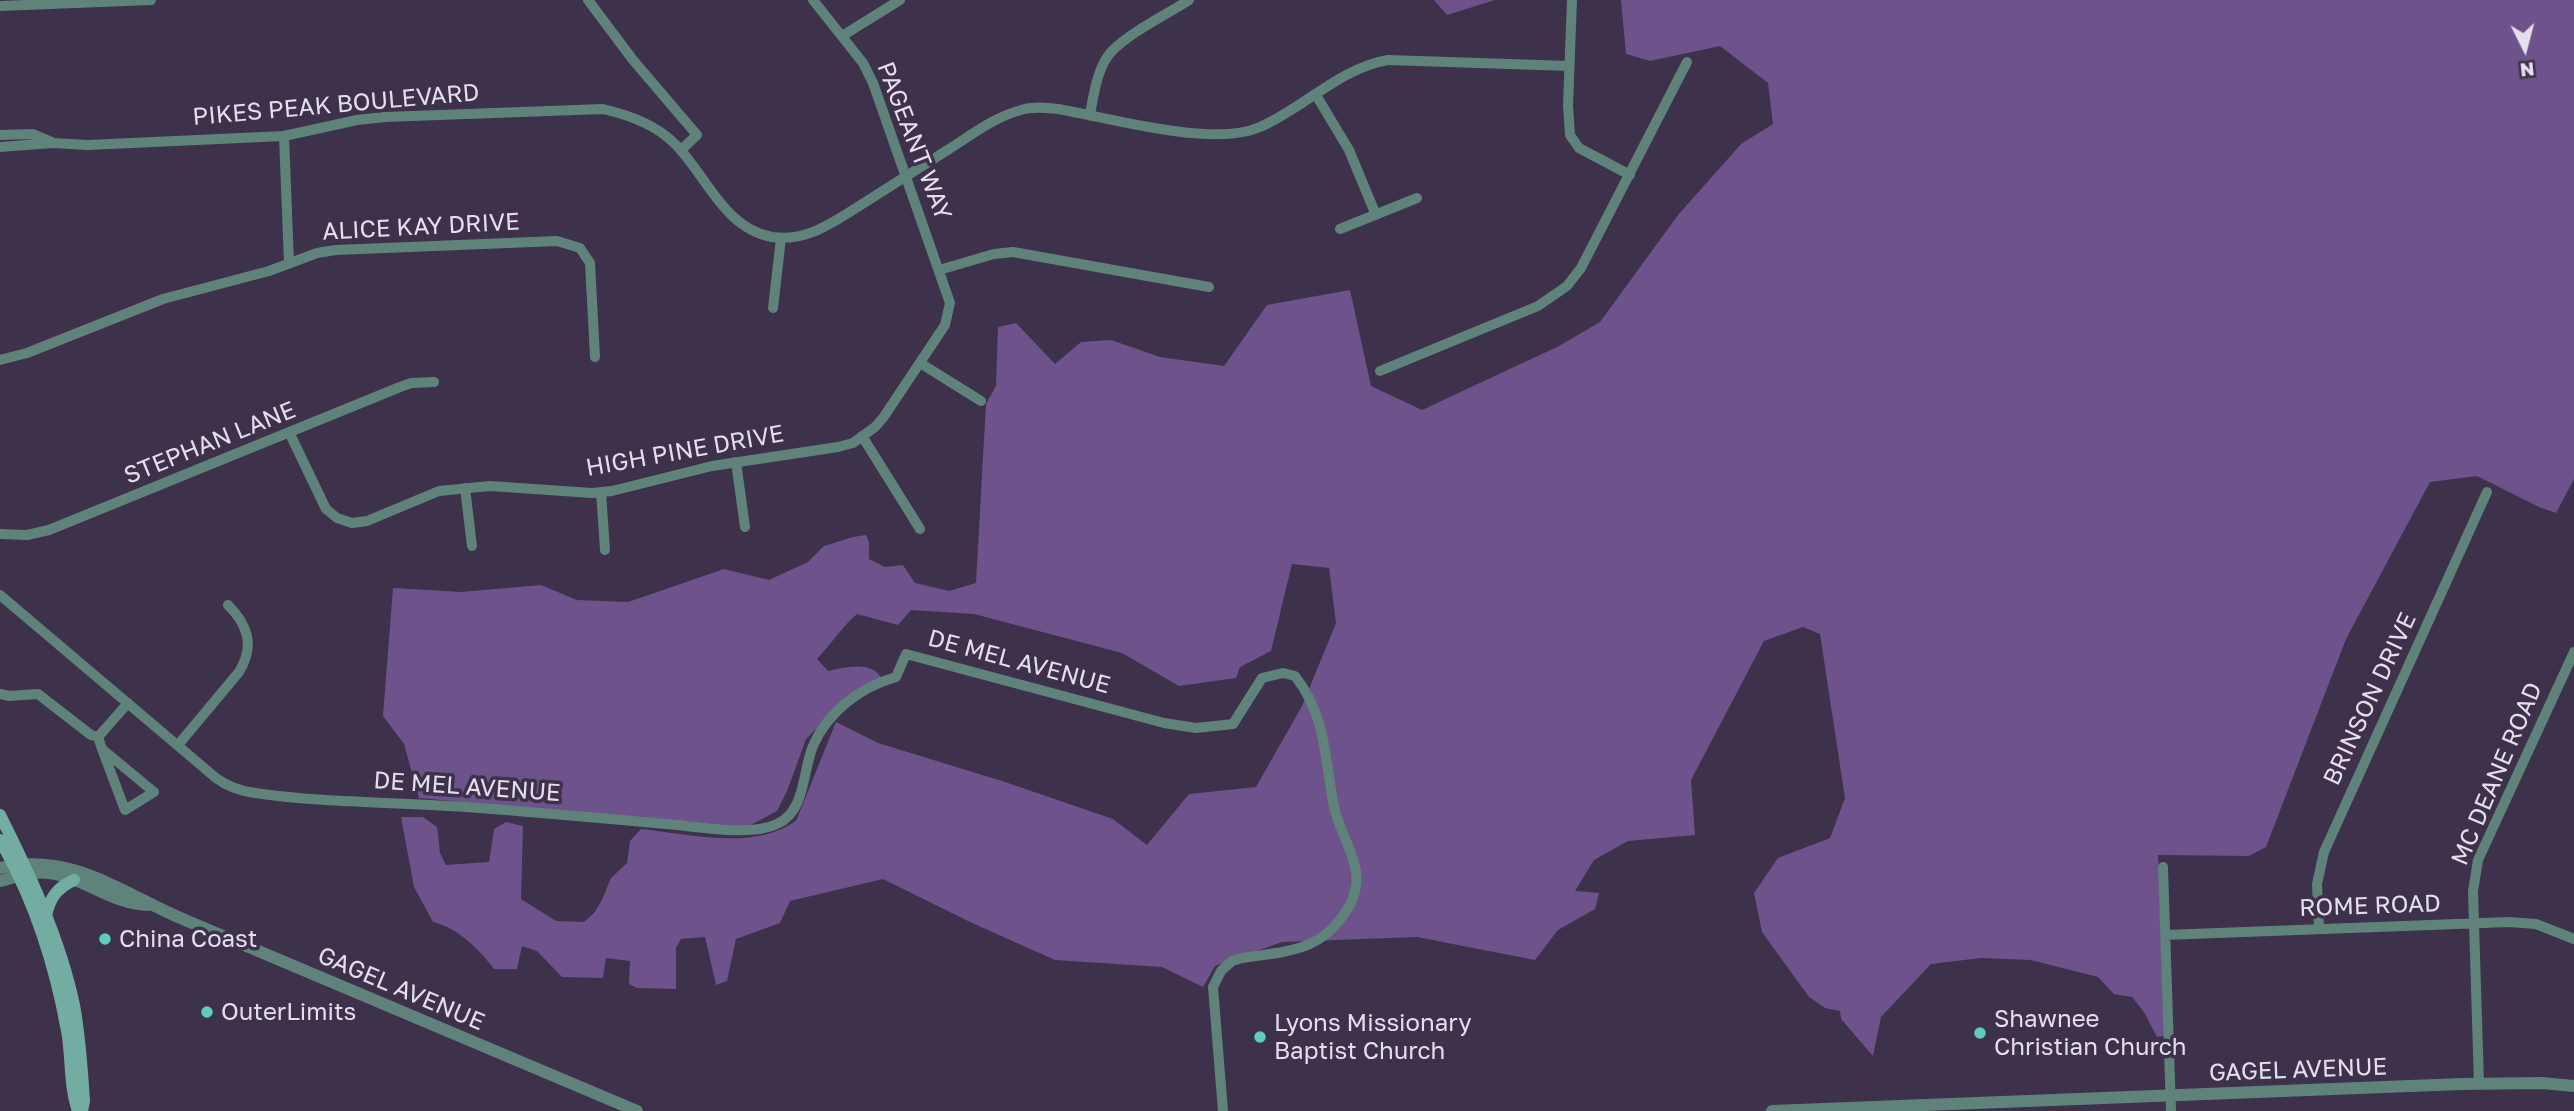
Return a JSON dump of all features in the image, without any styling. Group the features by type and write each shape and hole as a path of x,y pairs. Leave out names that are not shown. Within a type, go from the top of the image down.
{"main road":[{"path":"0,815 53,949"},
{"path":"0,840 46,916 80,1111"},
{"path":"46,916 48,904 57,890 74,880"}],"street":[{"path":"0,6 151,0"},
{"path":"588,0 633,60 697,135 681,150"},
{"name":"PAGEANT WAY","path":"813,0 863,63 873,83 939,270"},
{"path":"842,36 900,0"},
{"path":"1090,114 1094,90 1103,66 1112,52 1189,0"},
{"path":"1572,0 1568,128 1570,135 1579,148 1630,175"},
{"name":"PIKES PEAK BOULEVARD","path":"0,147 284,136 357,120 385,117 588,108 616,112 643,122 663,134 681,150 739,223 758,233 781,237 815,232 980,130 1021,110 1042,108 1191,133 1226,135 1259,128 1368,65 1388,60 1569,66"},
{"path":"1380,371 1527,311 1558,294 1581,268 1687,61"},
{"path":"1316,95 1349,150 1376,215"},
{"name":"PIKES PEAK BOULEVARD","path":"0,135 33,134 52,143"},
{"path":"284,136 289,263"},
{"path":"1340,229 1417,198"},
{"path":"773,308 781,237"},
{"name":"ALICE KAY DRIVE","path":"0,360 27,353 163,299 269,271 317,253 557,240 574,244 585,252 590,263 595,357"},
{"path":"939,270 994,254 1013,252 1209,287"},
{"name":"HIGH PINE DRIVE","path":"290,434 326,509 344,521 367,521 439,491 490,486 601,492 669,474 838,447 853,443 883,418 945,325 950,303 939,270"},
{"path":"920,363 981,401"},
{"name":"STEPHAN LANE","path":"0,534 27,535 50,530 400,387 411,383 434,382"},
{"path":"862,436 920,529"},
{"path":"736,462 745,527"},
{"path":"465,488 472,546"},
{"path":"601,492 605,550"},
{"name":"BRINSON DRIVE","path":"2319,929 2317,884 2324,852 2487,492"},
{"name":"DE MEL AVENUE","path":"0,595 222,782 238,790 758,829 774,826 793,812 813,747 835,713 857,694 879,682 896,677 906,654 1164,723 1196,728 1233,724 1262,678 1283,673 1295,676 1312,699 1323,739 1337,822 1356,868 1356,883 1352,901 1340,922 1313,945 1242,958 1232,961 1221,971 1213,987 1213,1005 1223,1111"},
{"path":"178,745 246,659 249,637 244,624 228,605"},
{"name":"MC DEANE ROAD","path":"2479,1084 2473,891 2478,860 2574,652"},
{"path":"0,694 38,694 91,736 98,737"},
{"path":"98,737 128,703"},
{"path":"98,737 102,749 125,810 154,792 102,749"},
{"name":"GAGEL AVENUE","path":"20,870 46,863 81,872 133,894 149,905 637,1111"},
{"path":"2163,867 2171,1111"},
{"path":"0,868 20,870"},
{"path":"0,881 20,870"},
{"name":"GAGEL AVENUE","path":"20,870 52,873 134,905 149,905"},
{"name":"ROME ROAD","path":"2165,935 2476,923 2536,924 2574,939"},
{"name":"GAGEL AVENUE","path":"1772,1111 2479,1084 2542,1083 2574,1086"}],"shaded area":[{"path":"1434,0 1495,0 1447,15"},
{"path":"1621,0 2574,0 2574,479 2556,513 2477,476 2430,482 2346,639 2266,847 2249,856 2158,855 2164,1036 2157,1037 2144,1012 2132,997 2114,994 2098,977 2031,960 1981,958 1931,964 1881,1017 1873,1056 1841,1019 1840,1011 1825,1008 1809,997 1762,932 1754,893 1778,858 1830,838 1845,798 1820,634 1803,627 1764,641 1691,780 1695,835 1628,841 1594,860 1575,891 1599,893 1595,909 1558,930 1535,960 1417,937 1282,942 1215,966 1203,987 1162,967 1055,960 883,879 790,901 780,923 736,939 727,981 716,985 705,937 681,939 676,948 676,989 637,988 629,984 630,961 606,958 603,978 562,977 537,951 522,946 517,969 494,969 467,940 451,929 433,922 414,887 401,817 423,817 437,827 440,853 446,865 489,862 494,829 506,822 523,826 521,899 556,921 584,922 602,900 611,878 627,863 630,841 641,829 700,837 741,838 760,836 796,821 836,722 878,743 1113,819 1147,845 1189,794 1256,787 1302,706 1336,623 1329,568 1292,564 1271,651 1240,667 1236,678 1179,686 1122,653 974,614 911,610 898,625 857,614 817,659 828,671 864,667 877,672 881,678 852,693 806,739 777,811 749,826 419,798 404,744 383,716 393,588 461,592 541,585 577,600 628,602 724,569 769,580 808,562 824,546 866,535 869,542 869,559 885,567 903,565 915,583 949,591 976,583 986,404 996,386 998,327 1016,323 1055,364 1081,342 1111,340 1160,357 1224,366 1267,305 1350,290 1371,386 1422,410 1559,346 1600,322 1678,215 1741,144 1773,124 1768,83 1720,46 1650,61 1626,54"}],"place":[{"name":"China Coast","path":"105,939"},
{"name":"OuterLimits","path":"207,1012"},
{"name":"Shawnee Christian Church","path":"1980,1033"},
{"name":"Lyons Missionary Baptist Church","path":"1260,1037"}]}
